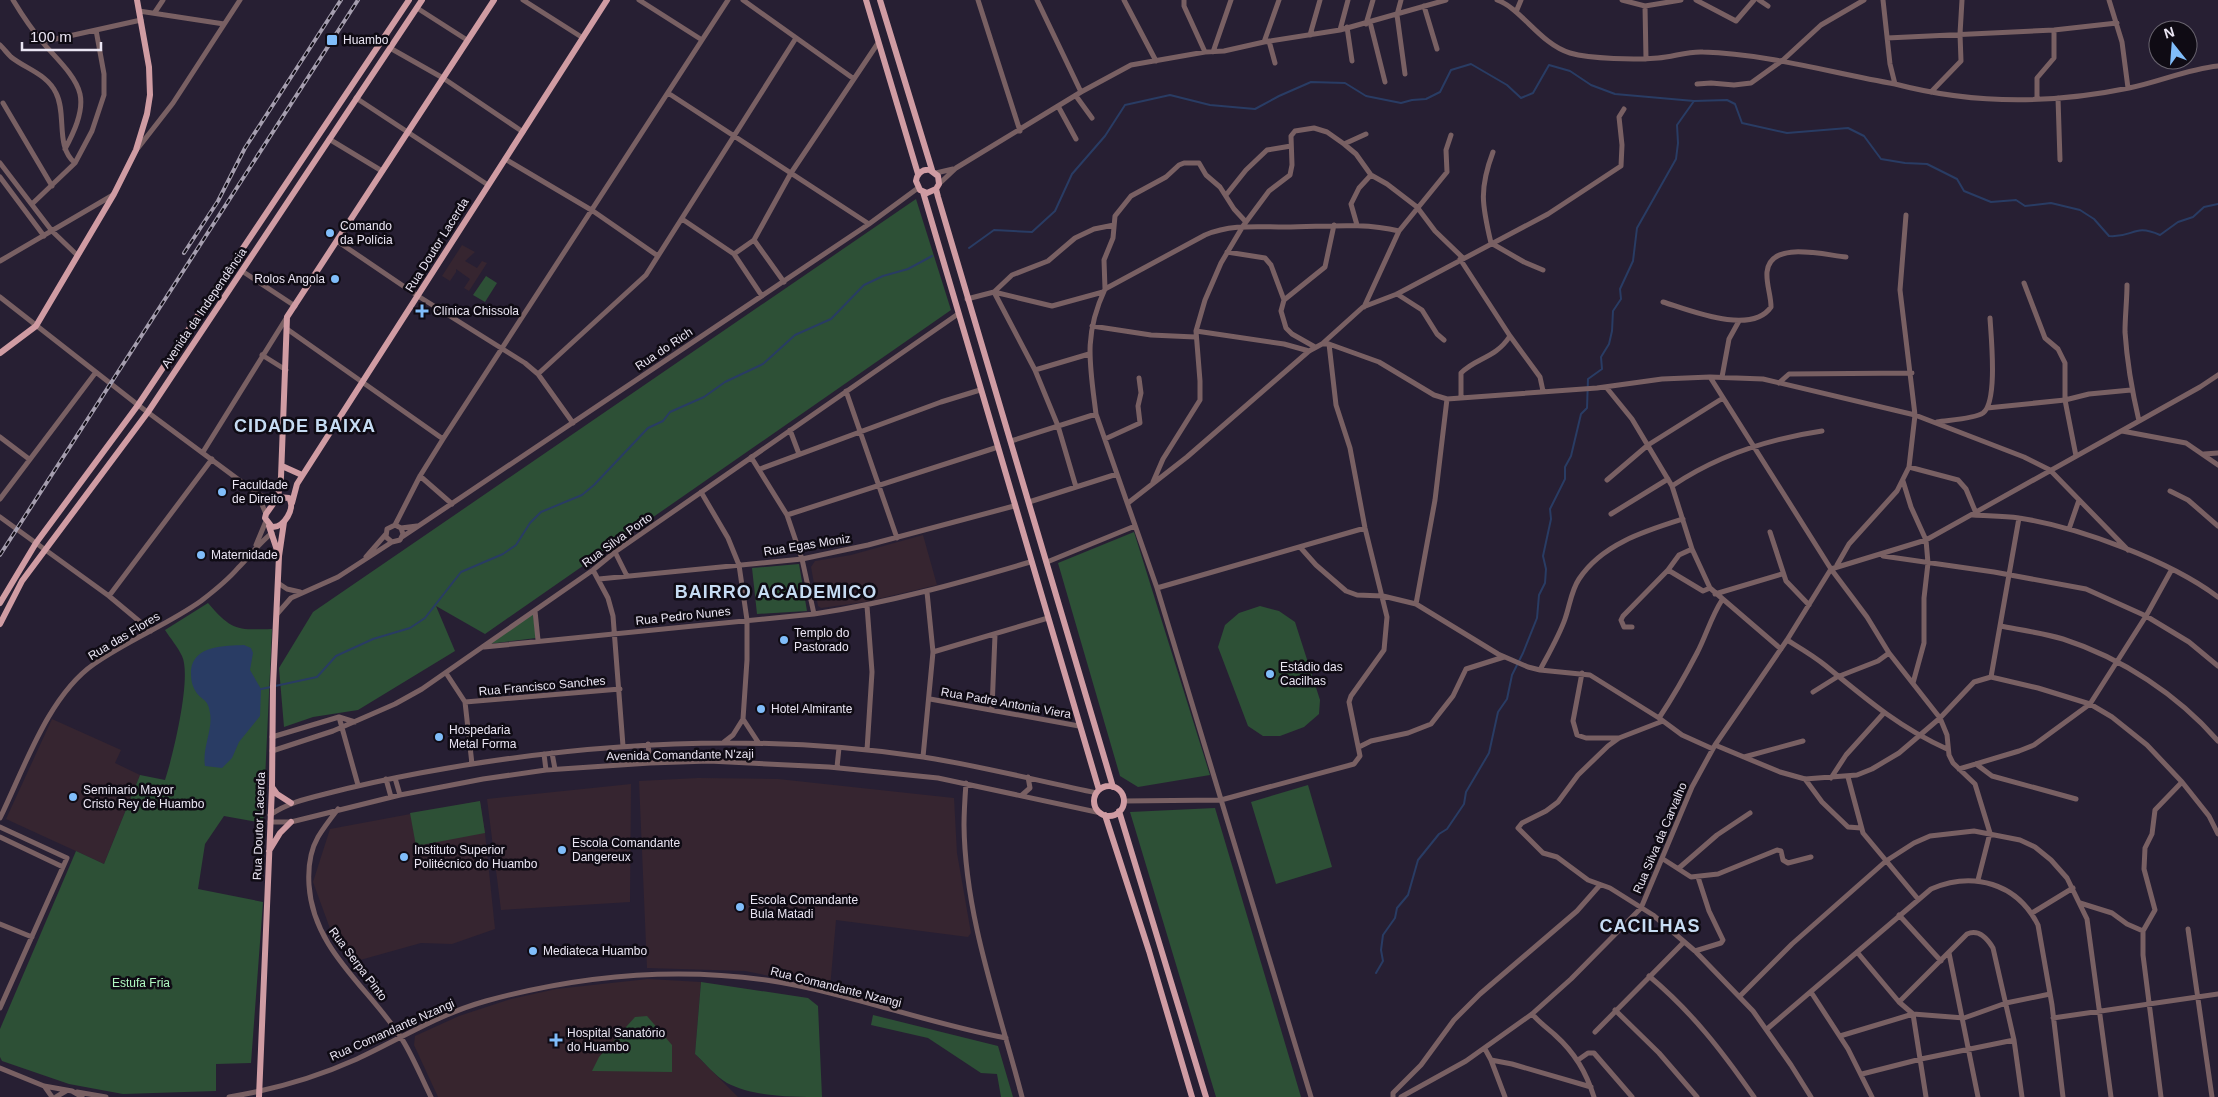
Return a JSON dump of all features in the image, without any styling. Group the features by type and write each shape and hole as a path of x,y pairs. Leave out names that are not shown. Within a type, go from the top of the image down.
{"main road":[{"path":"0,353 36,326 76,255 114,194 136,150 148,114 150,95 148,67 137,0"},
{"name":"Avenida da Independência","path":"0,604 36,543 138,405 178,347 409,0"},
{"name":"Avenida da Independência","path":"0,624 22,581 148,412 188,354 422,0"},
{"path":"279,526 267,524 266,514 277,498 282,466 287,317 494,0"},
{"name":"Rua Doutor Lacerda","path":"260,1094 279,556 285,520 292,504 294,490 607,0"},
{"path":"866,0 918,174 916,181 921,190 998,447 1098,792 1095,804 1103,814 1146,942 1192,1097"},
{"path":"880,0 934,172 967,299 1113,787"},
{"path":"363,67 373,73"},
{"path":"918,174 924,170 934,172"},
{"path":"921,190 928,193 938,186"},
{"path":"274,203 283,208"},
{"path":"184,338 194,345"},
{"path":"178,347 188,354"},
{"path":"282,466 302,475"},
{"path":"88,472 98,477"},
{"path":"277,498 289,498 292,504"},
{"name":"Rua Doutor Lacerda","path":"272,533 285,520"},
{"name":"Rua Doutor Lacerda","path":"267,524 272,533 279,556"},
{"path":"1098,792 1106,786 1113,787 1120,791 1124,801 1119,811 1112,815 1103,814"},
{"path":"272,787 277,794 290,803"},
{"path":"1119,811 1206,1097"},
{"path":"269,852 280,834 291,822"}],"street":[{"path":"13,0 42,42 76,83 80,94 80,109 72,135 65,149"},
{"path":"154,12 163,0"},
{"path":"136,150 173,103 240,0"},
{"path":"523,0 583,38"},
{"path":"639,0 702,40"},
{"path":"361,563 386,534 389,526 395,524 420,476 443,439 728,0"},
{"path":"743,0 854,79"},
{"path":"978,0 1020,130"},
{"path":"1036,0 1082,92"},
{"path":"1124,0 1156,61"},
{"path":"1184,0 1184,6 1205,52"},
{"path":"1212,52 1231,0"},
{"path":"1275,63 1267,42 1278,0"},
{"path":"1310,35 1320,0"},
{"path":"1340,30 1348,0"},
{"path":"1373,0 1368,23 1385,82"},
{"path":"1401,0 1397,15 1405,74"},
{"path":"938,186 956,168 1058,106 1131,65 1205,52 1224,51 1340,30 1446,0"},
{"path":"1497,0 1516,12 1538,34 1570,53 1646,58 1705,52 1783,60 1831,72 1931,92 1988,99 2058,98 2128,88 2218,66"},
{"path":"1516,12 1521,0"},
{"path":"1622,0 1645,6 1681,0"},
{"path":"1696,0 1736,21 1754,0"},
{"path":"1759,0 1768,6"},
{"path":"1697,84 1734,85 1750,83 1783,60 1820,25 1864,0"},
{"path":"1883,0 1895,84"},
{"path":"1931,92 1960,62 1962,0"},
{"path":"2109,0 2123,49 2128,88"},
{"path":"1428,4 1438,49"},
{"path":"1645,6 1646,58"},
{"path":"417,8 468,40"},
{"path":"139,11 224,24"},
{"path":"42,42 140,20"},
{"path":"1887,38 2054,30 2117,23"},
{"path":"1347,27 1352,61"},
{"path":"32,204 75,163 92,131 104,95 104,74 96,30"},
{"path":"2037,99 2037,78 2054,58 2054,30"},
{"path":"538,374 646,275 796,38"},
{"path":"734,254 754,240 791,173 878,43"},
{"path":"0,45 11,57 35,71 56,93 65,149 70,159 75,163"},
{"path":"390,48 443,78 523,132"},
{"path":"668,93 869,224"},
{"path":"1076,96 1092,118"},
{"path":"356,98 488,185"},
{"path":"2058,98 2060,160"},
{"path":"2,103 52,186"},
{"path":"1058,106 1076,138"},
{"path":"1128,503 1187,457 1309,351 1322,344 1363,307 1397,294 1548,214 1621,166 1622,145 1619,117 1624,109"},
{"path":"1152,484 1163,459 1200,400 1200,381 1195,337 1205,300 1227,252 1244,224 1269,191 1290,175 1292,165 1292,133 1307,128 1327,132 1344,144 1356,154 1371,175 1386,183 1417,207 1435,231 1462,258 1510,336 1540,377 1543,391"},
{"path":"1344,144 1366,134"},
{"path":"1363,307 1400,231 1417,207 1447,172 1446,150 1451,135"},
{"path":"329,139 382,171"},
{"path":"1226,195 1246,170 1267,150 1291,146"},
{"path":"1493,152 1483,196 1483,207 1491,243 1524,262 1543,270"},
{"path":"505,159 592,211 658,256"},
{"path":"0,163 52,231 76,255"},
{"path":"1244,224 1226,195 1206,175 1199,163 1184,163 1164,179 1131,196 1116,216 1112,238 1104,260 1104,291 1092,326 1089,354 1096,414 1157,588 1311,1097"},
{"path":"934,172 956,168"},
{"path":"1357,225 1351,204 1359,188 1371,175"},
{"path":"0,177 44,236"},
{"name":"Rua do Rich","path":"402,537 921,190"},
{"path":"1,259 44,236 114,194"},
{"path":"1837,565 1849,544 1886,504 1903,480 1909,467 1915,415 1912,373 1900,290 1906,215"},
{"path":"682,219 734,254 762,296"},
{"path":"994,292 1052,306 1104,291 1205,235 1221,228 1244,224 1357,225 1379,226 1400,231"},
{"path":"967,299 994,292 1012,276 1048,261 1075,238 1094,229 1114,225"},
{"path":"1315,347 1292,334 1286,328 1280,311 1284,300 1325,267 1334,225"},
{"path":"754,240 784,282"},
{"path":"337,241 538,374 573,423"},
{"path":"1663,302 1704,315 1739,321 1763,314 1771,307 1767,270 1770,261 1775,256 1792,251 1846,257"},
{"path":"1227,252 1266,258 1284,300"},
{"path":"242,271 294,306"},
{"path":"2024,283 2045,338 2063,357 2066,370 2065,400 2076,456"},
{"path":"2126,285 2125,331 2131,390 2139,421"},
{"path":"994,292 1035,370 1058,426 1076,487"},
{"path":"1397,294 1422,310 1437,334 1444,340"},
{"path":"0,297 138,405 258,494 277,498"},
{"name":"Rua Silva Porto","path":"272,751 356,722 395,704 446,673 594,570 615,552 958,314"},
{"path":"202,452 287,317"},
{"path":"1937,422 1975,416 1983,413 1987,408 1992,376 1990,318"},
{"path":"1722,377 1728,340 1739,321"},
{"path":"1092,326 1151,335 1195,337"},
{"path":"287,329 443,439"},
{"path":"1196,331 1284,344 1309,351"},
{"path":"1461,398 1461,373 1465,368 1497,352 1510,336"},
{"path":"1322,344 1329,344 1379,362 1434,395 1448,399 1597,388 1662,379 1722,377 1762,379 1915,415 2024,457 2050,470 2128,550"},
{"path":"1124,801 1222,800 1354,764 1360,756 1360,747 1349,702 1351,696 1384,650 1387,617 1365,528 1350,448 1336,404 1329,344"},
{"path":"1035,370 1089,354"},
{"path":"262,356 286,370"},
{"path":"0,500 96,372"},
{"path":"1779,383 1789,374 1912,373"},
{"path":"1831,569 1837,565 1880,555 1926,540 2200,388 2218,375"},
{"path":"1105,439 1140,423 1138,406 1141,393 1139,378"},
{"path":"1710,378 1831,569 1867,617 1889,653 1940,718 1947,735 1947,750 1953,763 1975,784 1990,833 1978,880"},
{"path":"1606,387 1632,420 1672,486 1692,549 1710,588 1781,649"},
{"path":"760,469 941,402 980,390"},
{"path":"1987,408 2065,400 2089,394 2131,390"},
{"path":"846,391 897,538"},
{"path":"1607,480 1648,445 1723,398"},
{"path":"1416,604 1435,500 1448,399"},
{"path":"1011,441 1096,414"},
{"path":"790,430 799,454"},
{"path":"1672,486 1706,464 1753,446 1794,435 1822,431"},
{"path":"2122,431 2177,440 2204,454 2218,465"},
{"path":"0,437 29,459"},
{"path":"787,515 998,447"},
{"path":"2204,454 2218,453"},
{"path":"751,457 787,515 802,559 814,614"},
{"path":"109,596 212,459"},
{"path":"1909,467 1958,480 1966,489 1974,514"},
{"path":"1029,502 1117,474"},
{"path":"420,476 452,504"},
{"path":"1612,514 1668,479"},
{"path":"1903,480 1911,507 1926,540 1928,563 1924,598 1924,643 1912,683"},
{"path":"2170,490 2188,500 2217,523"},
{"path":"701,492 728,538 739,565 747,620 747,660 743,719 733,735 724,742"},
{"path":"258,494 266,514"},
{"path":"2069,529 2079,500"},
{"name":"Rua Egas Moniz","path":"598,579 802,559 897,538 1014,506"},
{"path":"1974,514 2019,518 2069,529 2128,550 2172,569 2187,576 2218,597"},
{"path":"0,517 109,596 151,631"},
{"path":"1991,677 2019,518"},
{"path":"1540,670 1566,619 1575,585 1589,566 1616,545 1683,519"},
{"name":"Rua das Flores","path":"0,818 55,706 74,681 92,665 199,602 218,588 239,568 256,546 267,524"},
{"path":"276,614 286,602 301,592 338,577 392,542 398,541 402,537 401,528 395,524"},
{"name":"Rua do Rich","path":"401,528 420,526"},
{"path":"1047,562 1136,526"},
{"path":"1157,588 1365,528"},
{"path":"1770,532 1782,574 1790,588 1809,605"},
{"name":"Rua das Flores","path":"256,546 272,533"},
{"path":"386,534 392,542"},
{"path":"1300,547 1340,588 1357,595 1383,596 1416,604 1505,657 1528,667 1590,675 1682,735 1780,772 1805,779 1848,777 1872,769 1919,737 1974,682 1991,677 2045,690 2090,704 2112,717 2147,745 2182,782 2208,816 2218,834"},
{"path":"1632,627 1624,627 1621,620 1623,616 1668,570 1679,555 1692,549"},
{"path":"615,552 627,576"},
{"path":"1880,555 2086,589 2146,616 2189,642 2218,666"},
{"name":"Rua Pedro Nunes","path":"481,648 538,640 814,614 867,606 926,592 1030,562"},
{"name":"Rua Silva da Carvalho","path":"1402,1097 1485,1049 1532,1014 1571,979 1641,908 1692,787 1714,747 1788,640 1831,569"},
{"path":"1959,769 2034,745 2090,704 2146,616 2172,569"},
{"path":"594,570 608,598 616,634 623,746"},
{"path":"1668,570 1703,591 1710,588"},
{"path":"1715,594 1782,574"},
{"path":"278,583 288,589 301,592"},
{"path":"922,757 930,699 933,652 926,592"},
{"path":"1722,600 1713,615 1698,652 1661,720 1619,738 1608,746 1578,775 1558,802 1546,811 1522,823 1518,828 1544,853 1557,857 1575,872 1610,888 1652,915 1684,942 1740,996 1767,1029 1811,1097"},
{"path":"867,606 872,672 867,750"},
{"path":"535,611 538,640"},
{"path":"933,652 1048,618"},
{"path":"2000,626 2063,639 2116,661 2171,698 2218,742"},
{"path":"992,709 995,634"},
{"path":"1788,640 1826,666 1883,714 1919,737 1947,750"},
{"path":"1813,692 1837,677 1878,661 1889,653"},
{"path":"1360,747 1371,741 1408,733 1431,724 1453,696 1466,669 1505,657"},
{"path":"446,673 465,702 472,764"},
{"path":"1582,673 1573,721 1577,735 1586,738 1619,738"},
{"name":"Rua Francisco Sanches","path":"465,702 620,690"},
{"name":"Rua Padre Antonia Viera","path":"930,699 1079,726"},
{"path":"1831,778 1846,755 1883,714"},
{"path":"339,718 358,785"},
{"path":"272,737 339,718 356,722"},
{"path":"743,719 758,742"},
{"path":"1743,757 1803,741"},
{"name":"Avenida Comandante N'zaji","path":"270,818 290,803 386,779 544,754 648,744 758,742 867,750 922,757 1098,792"},
{"path":"648,744 650,763"},
{"path":"837,767 839,748"},
{"path":"552,753 555,769"},
{"path":"544,754 546,770"},
{"name":"Avenida Comandante N'zaji","path":"270,818 291,822 390,797 483,779 546,770 709,761 837,767 966,783 1103,814"},
{"path":"1976,764 1992,776 2076,798"},
{"path":"1022,795 1030,788 1028,777"},
{"path":"1848,777 1861,828 1918,899"},
{"path":"395,778 400,795"},
{"path":"386,779 390,797"},
{"path":"1805,779 1822,802 1848,827 1861,828"},
{"path":"2161,1097 2143,955 2143,931 2155,910 2145,876 2143,858 2145,848 2152,834 2155,810 2182,782"},
{"path":"966,783 964,825 968,875 993,995 1022,1097"},
{"name":"Rua Serpa Pinto","path":"338,809 317,838 308,874 310,902 317,925 326,941 400,1036 431,1097"},
{"path":"1680,868 1717,835 1750,813"},
{"path":"0,827 67,858 0,1008"},
{"path":"1740,996 1792,944 1886,861 1914,843 1930,836 1952,832 1990,833 2020,840 2035,847 2051,860 2073,888 2087,919 2111,1097"},
{"path":"0,838 63,867"},
{"path":"1663,859 1680,868 1691,877 1698,877 1732,869 1740,863 1777,850 1781,851 1784,862 1810,857"},
{"path":"1694,952 1721,943 1723,940 1709,911 1698,877"},
{"path":"1767,1029 1931,889 1960,880 1978,880 1997,885 2016,896 2032,913 2038,925 2054,1018 2063,1097"},
{"path":"1393,1097 1393,1093 1421,1065 1454,1020 1480,994 1577,911 1600,885"},
{"path":"2032,913 2073,888"},
{"path":"2080,903 2112,913 2127,924 2143,931"},
{"path":"1899,915 1940,961"},
{"path":"0,924 32,937"},
{"path":"2188,929 2212,1097"},
{"path":"1899,1002 1967,934 1972,932 1980,934 1988,940 1993,948 2006,1003 2014,1040 2022,1097"},
{"path":"1595,1032 1684,942"},
{"path":"1857,952 1899,1002 1913,1014 1926,1097"},
{"path":"1950,953 1978,1097"},
{"name":"Rua Comandante Nzangi","path":"229,1097 260,1094 337,1067 400,1036 484,1001 589,980 638,975 684,974 767,980 816,990 944,1024 1006,1038"},
{"path":"1649,976 1685,1008 1713,1039 1754,1097"},
{"path":"1811,992 1840,1036 1862,1074 1872,1097"},
{"path":"1840,1036 1913,1014 1964,1018 2006,1003 2050,994"},
{"path":"2054,1018 2218,994"},
{"path":"1615,1010 1659,1052 1697,1097"},
{"path":"1532,1014 1544,1028 1554,1033 1578,1060 1594,1097"},
{"path":"1862,1074 1921,1059 2014,1040"},
{"path":"1485,1049 1505,1097"},
{"path":"1578,1060 1588,1053 1594,1053 1632,1097"},
{"path":"1491,1060 1512,1064 1591,1087"},
{"path":"0,1068 44,1086 106,1097"},
{"path":"44,1086 52,1097"},
{"path":"56,1097 69,1091 82,1097"}],"shaded area":[{"path":"462,245 475,252 465,261 477,268 482,261 487,263 469,291 464,288 470,279 456,269 450,281 442,276"},
{"path":"923,535 937,585 865,602 821,608 818,606 811,567 815,561 851,555"},
{"name":"Seminario Mayor Cristo Rey de Huambo","path":"52,719 121,750 115,763 140,775 104,864 6,819"},
{"name":"Escola Comandante Bula Matadi","path":"698,778 778,779 954,798 957,853 971,933 968,937 836,920 830,988 745,971 647,968 639,781"},
{"name":"Escola Comandante Dangereux","path":"631,784 630,902 501,910 487,799"},
{"name":"Instituto Superior Politécnico do Huambo","path":"480,801 495,929 452,944 421,943 353,962 332,934 313,882 330,829"},
{"name":"Hospital Sanatório do Huambo","path":"648,979 701,982 695,1054 738,1097 438,1097 414,1045 415,1036 459,1016 511,999 556,989"}],"green space":[{"path":"916,199 951,310 485,634 436,606 455,651 358,710 313,717 284,727 279,668 313,612"},
{"path":"486,276 497,283 485,302 473,295"},
{"path":"1134,532 1210,775 1138,787 1120,776 1058,563"},
{"path":"799,564 807,611 757,614 752,568"},
{"name":"Estufa Fria","path":"208,603 223,619 236,627 243,629 272,629 263,823 224,816 205,844 198,889 263,902 251,1063 216,1064 216,1091 123,1094 69,1084 2,1061 0,1057 0,1029 76,851 104,864 140,775 165,780 177,736 185,681 182,656 165,630"},
{"name":"Estádio das Cacilhas","path":"1260,606 1279,611 1295,622 1320,700 1319,714 1304,727 1280,736 1263,736 1248,726 1218,647 1225,625 1239,613"},
{"path":"533,614 536,638 489,644"},
{"path":"1308,785 1332,867 1276,884 1251,802"},
{"path":"480,801 485,833 416,846 410,813"},
{"path":"1215,808 1301,1097 1216,1097 1130,812"},
{"path":"701,982 808,998 818,1006 822,1097 761,1094 738,1088 727,1083 714,1073 695,1054"},
{"path":"873,1015 998,1046 1013,1097 1001,1097 997,1074 981,1073 928,1038 871,1025"},
{"path":"647,1016 672,1045 672,1072 592,1071 599,1057 635,1017"}],"water":[{"path":"244,645 251,648 253,653 250,670 261,689 260,716 239,742 232,758 222,768 205,766 204,759 211,719 208,705 198,695 192,684 191,670 193,662 204,651 212,648"}],"waterway":[{"path":"969,248 994,230 1032,232 1055,211 1072,174 1105,136 1125,105 1170,95 1210,105 1255,109 1311,82 1345,83 1366,96 1401,103 1426,99 1440,92 1451,70 1471,64 1507,85 1521,98 1533,93 1549,65 1570,71 1591,85 1615,94 1694,101 1727,100 1735,104 1742,123 1787,133 1848,128 1864,136 1881,159 1927,164 1957,179 1964,191 1991,202 2016,200 2025,206 2051,203 2080,210 2094,219 2109,236 2124,235 2144,230 2160,235 2178,222 2193,217 2204,207 2218,204"},
{"path":"1376,973 1383,961 1381,950 1383,935 1395,918 1397,908 1408,895 1418,860 1439,834 1447,829 1464,804 1466,792 1489,753 1498,712 1507,699 1512,675 1537,618 1539,595 1545,583 1546,569 1543,556 1551,519 1550,509 1565,479 1565,467 1571,456 1581,414 1587,408 1588,379 1602,369 1601,357 1609,344 1613,311 1621,299 1620,289 1633,261 1637,228 1676,159 1678,143 1677,125 1694,101"},
{"path":"275,686 317,677 336,656 373,639 410,628 425,618 461,572 503,554 516,545 530,523 541,512 582,495 594,485 648,428 663,421 670,412 704,397 725,382 763,364 795,335 831,319 864,285 883,276 908,269 932,256"},
{"path":"261,689 271,687"}],"railway":[{"path":"184,253 218,201 245,148 341,0"},
{"path":"0,555 358,0"}],"place":[{"name":"Huambo","path":"332,40"},
{"name":"Comando da Polícia","path":"330,233"},
{"name":"Rolos Angola","path":"335,279"},
{"name":"Clínica Chissola","path":"422,311"},
{"name":"Faculdade de Direito","path":"222,492"},
{"name":"Maternidade","path":"201,555"},
{"name":"Templo do Pastorado","path":"784,640"},
{"name":"Estádio das Cacilhas","path":"1270,674"},
{"name":"Hotel Almirante","path":"761,709"},
{"name":"Hospedaria Metal Forma","path":"439,737"},
{"name":"Seminario Mayor Cristo Rey de Huambo","path":"73,797"},
{"name":"Escola Comandante Dangereux","path":"562,850"},
{"name":"Instituto Superior Politécnico do Huambo","path":"404,857"},
{"name":"Escola Comandante Bula Matadi","path":"740,907"},
{"name":"Mediateca Huambo","path":"533,951"},
{"name":"Hospital Sanatório do Huambo","path":"556,1040"}],"district":[{"name":"CIDADE BAIXA","path":"305,426"},
{"name":"BAIRRO ACADEMICO","path":"776,592"},
{"name":"CACILHAS","path":"1650,926"}]}
